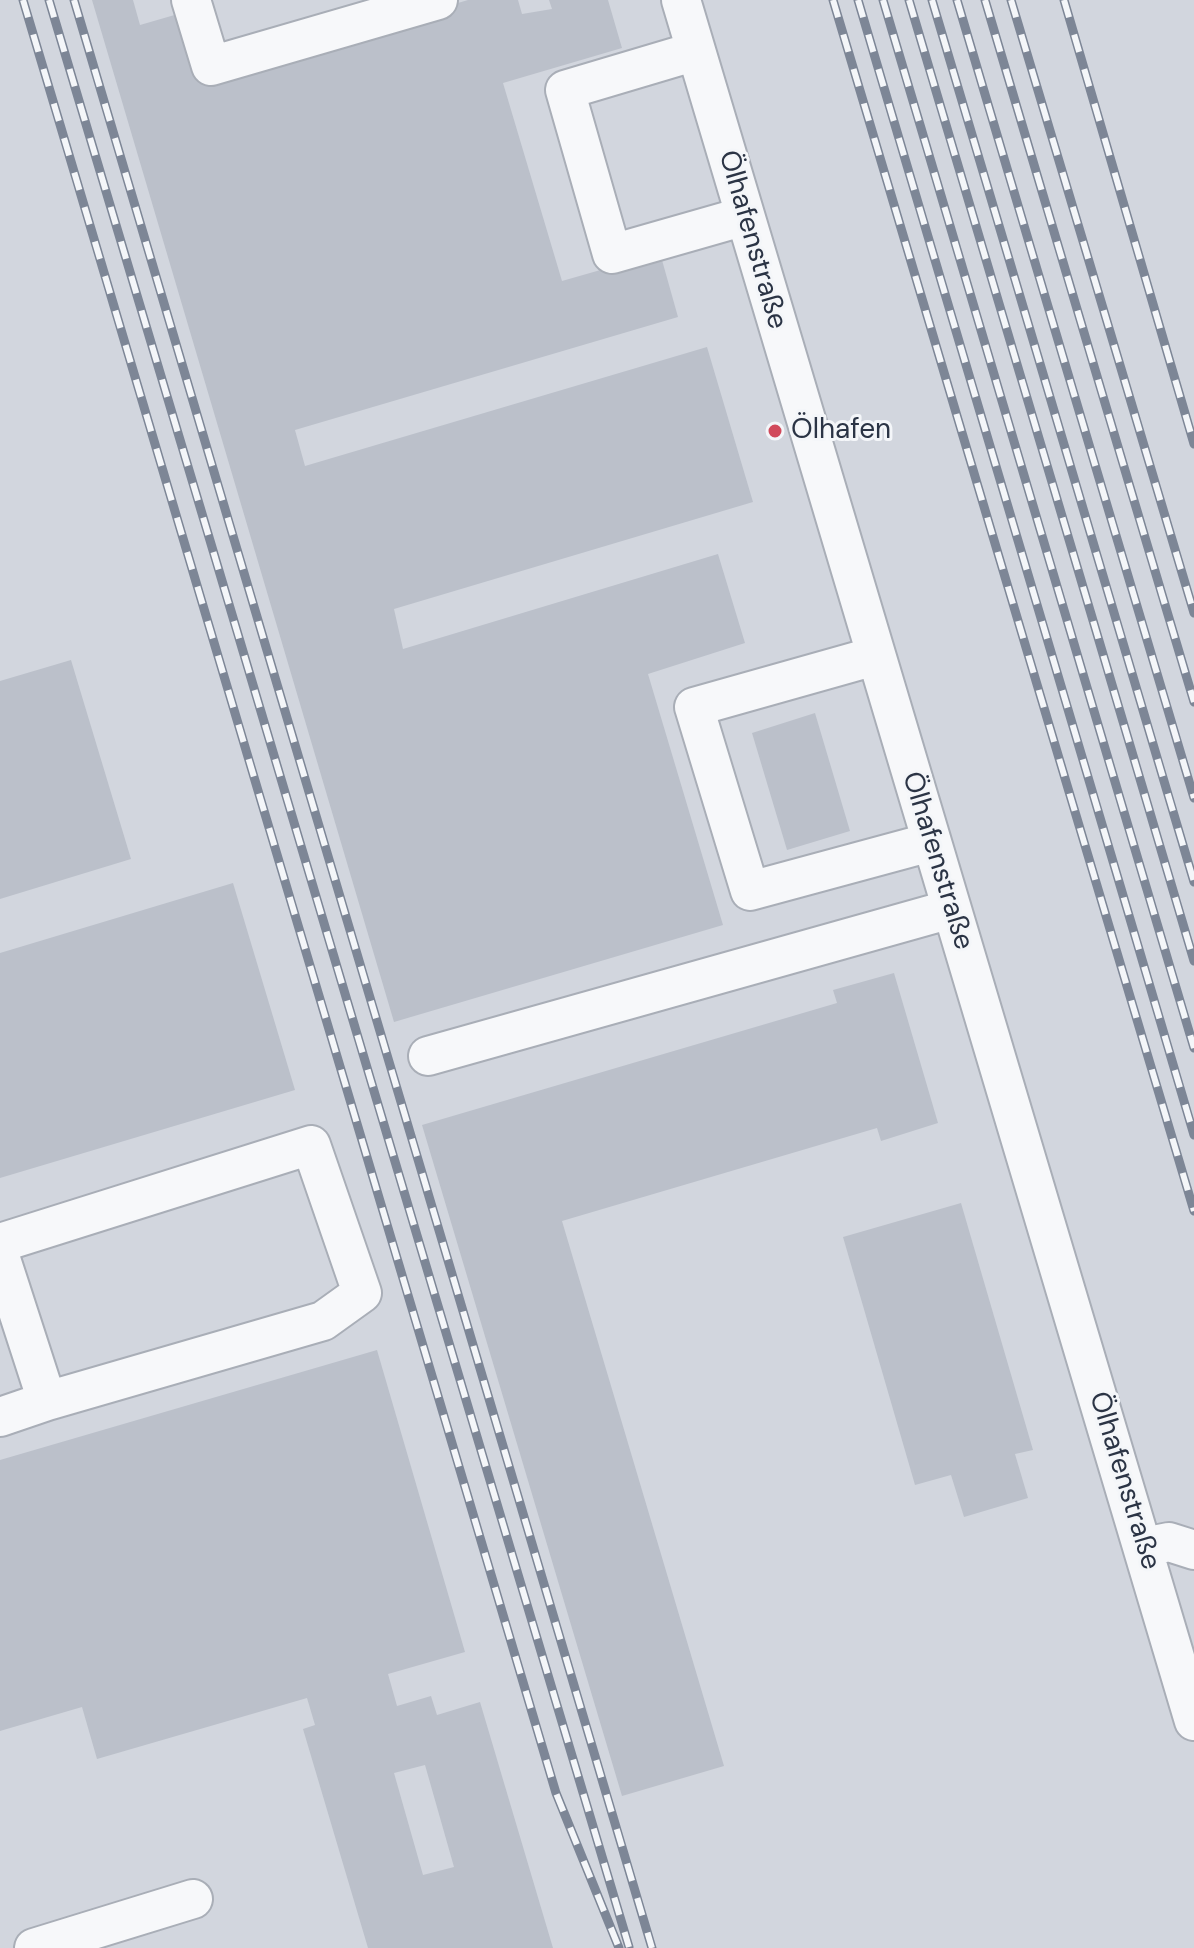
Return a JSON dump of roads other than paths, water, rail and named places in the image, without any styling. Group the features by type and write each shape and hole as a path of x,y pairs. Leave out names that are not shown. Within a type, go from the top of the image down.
{"street":[{"path":"199,2 211,66 438,0"},
{"name":"Ölhafenstraße","path":"681,0 1144,1547 1183,1641 1194,1721"},
{"path":"696,51 565,90 612,254 745,216"},
{"path":"875,656 694,707 698,721 750,891 931,842"},
{"path":"428,1056 951,909"},
{"path":"0,1243 311,1145 362,1293 323,1321 0,1417"},
{"path":"0,1256 47,1401"},
{"path":"1144,1547 1169,1542 1194,1550"},
{"path":"34,1948 193,1899"}],"railway":[{"path":"23,0 556,1793 619,1948"},
{"path":"49,0 629,1947"},
{"path":"74,0 652,1948"},
{"path":"833,0 1194,1211"},
{"path":"858,0 1194,1135"},
{"path":"883,0 1194,1048"},
{"path":"909,0 1194,961"},
{"path":"932,0 1194,882"},
{"path":"957,0 1194,798"},
{"path":"985,0 1194,702"},
{"path":"1011,0 1194,613"},
{"path":"1064,0 1194,444"}],"place":[{"name":"Ölhafen","path":"775,431"}]}
